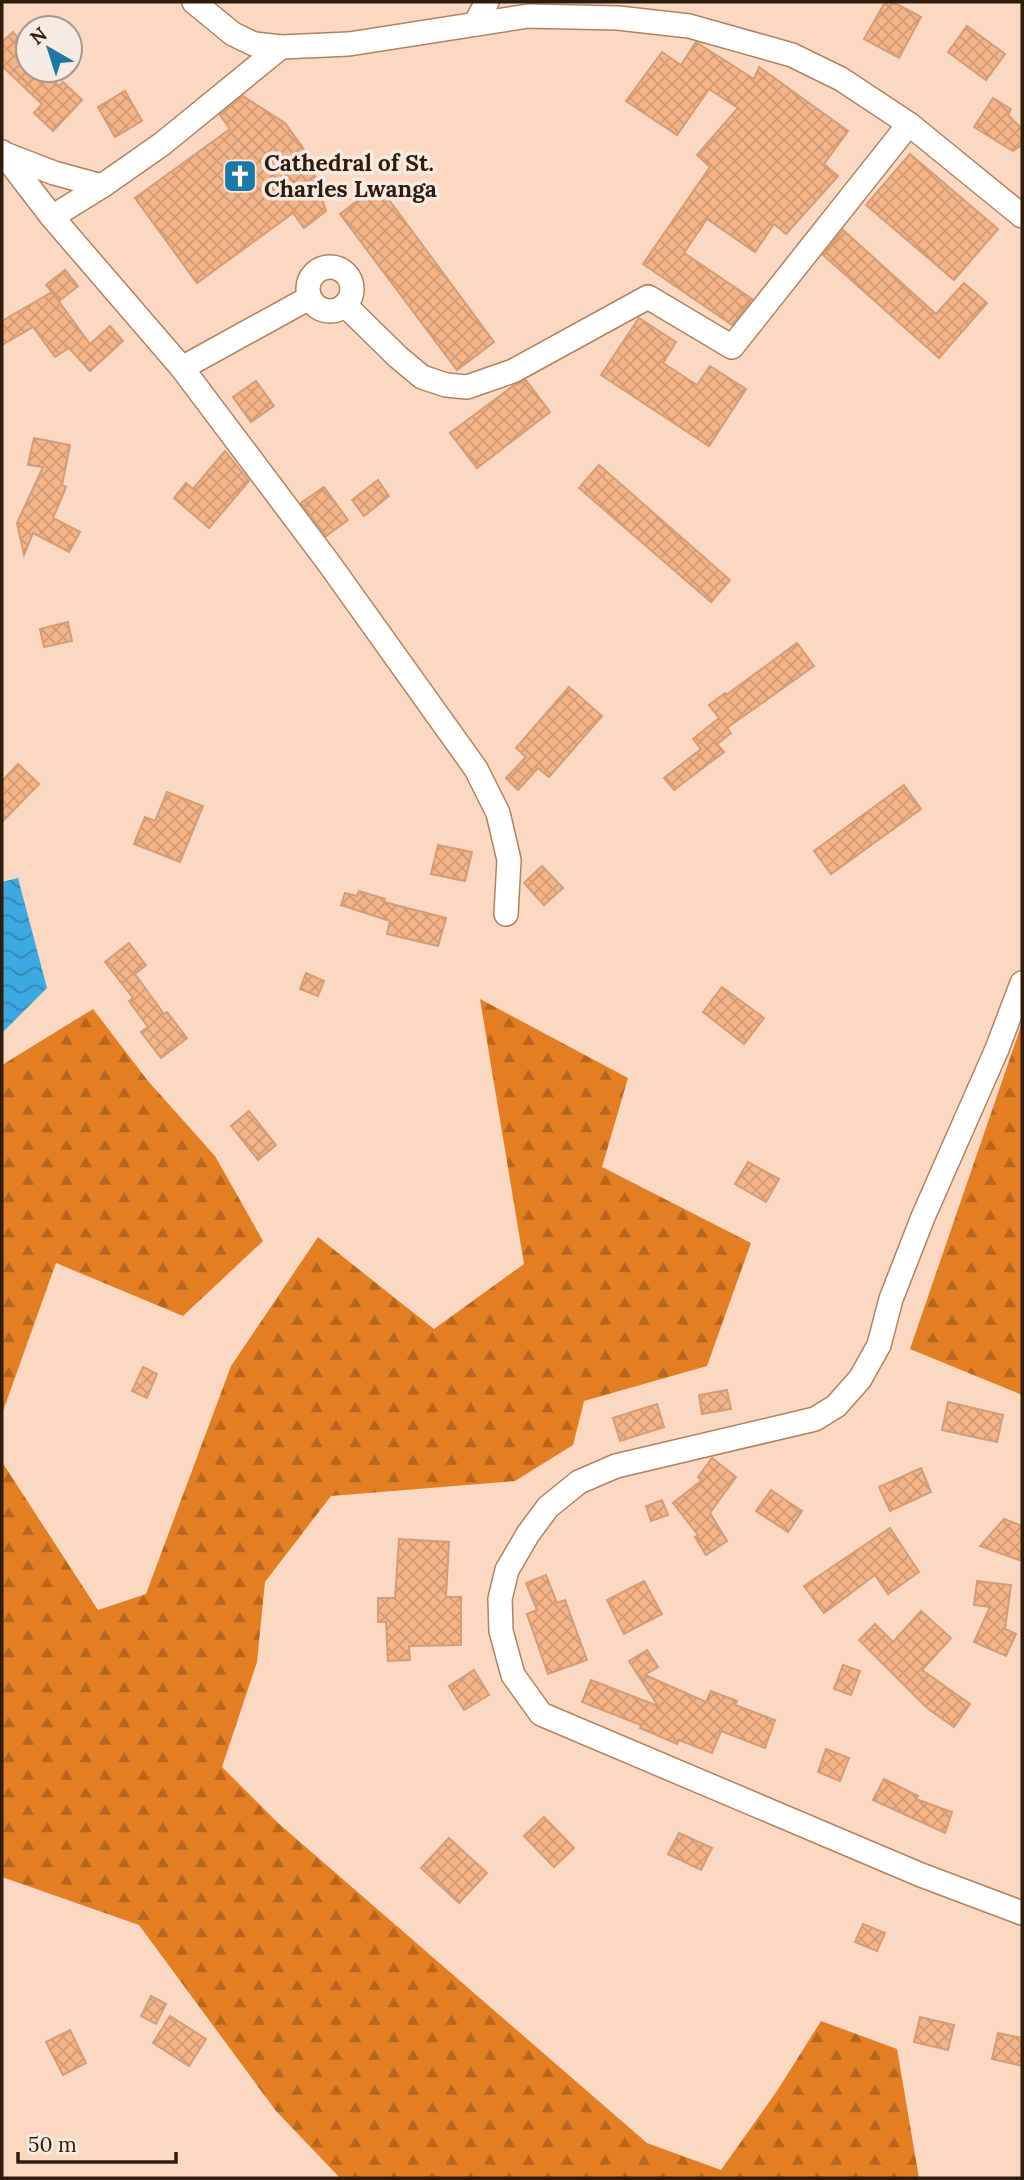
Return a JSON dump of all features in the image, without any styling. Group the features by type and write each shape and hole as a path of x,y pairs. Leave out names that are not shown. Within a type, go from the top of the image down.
{"street":[{"path":"194,2 233,34 254,44 281,47 349,44 475,24 523,9 677,25 744,41 792,55 841,79 909,124 1022,216"},
{"path":"475,24 487,2"},
{"path":"52,217 162,144 281,47"},
{"path":"345,305 422,377 446,385 467,387 513,371 648,297 732,347 909,124"},
{"path":"2,152 43,170 102,186"},
{"path":"2,152 52,217 182,368 328,562 476,769 498,813 509,860 506,914"},
{"path":"330,268 339,269 346,274 352,290 345,305 329,311 321,310 309,298 308,289 315,274 330,268"},
{"path":"182,368 309,298"},
{"path":"1022,983 998,1049 923,1217 895,1287 879,1345 860,1380 836,1406 815,1419 616,1466 579,1482 548,1507 528,1534 507,1570 500,1599 501,1631 513,1675 541,1713 921,1875 1022,1913"}],"green space":[{"path":"480,999 628,1078 602,1167 751,1243 707,1366 584,1401 573,1445 515,1481 331,1496 265,1582 257,1662 222,1767 278,1823 647,2143 721,2170 777,2091 821,2021 897,2049 919,2178 340,2178 276,2111 139,1925 2,1877 2,1462 98,1610 146,1594 231,1366 318,1237 434,1329 524,1264"},
{"path":"93,1009 148,1081 215,1156 263,1241 183,1316 56,1263 2,1414 2,1065"},
{"path":"1022,1023 1022,1395 910,1349"}],"water":[{"path":"18,878 47,988 2,1033 2,882"}],"building":[{"path":"885,2 893,2 921,17 899,58 864,39"},
{"path":"967,26 1005,54 986,80 948,52"},
{"path":"14,33 14,77 2,66 2,42"},
{"path":"696,42 754,79 759,67 848,131 824,164 838,176 786,234 774,224 755,252 707,219 684,253 752,299 732,325 643,264 710,167 697,155 738,108 709,89 677,135 626,101 662,52 681,65"},
{"path":"21,84 65,84 82,100 53,131 34,113 42,104"},
{"path":"125,91 142,121 115,137 98,107"},
{"name":"Cathedral of St. Charles Lwanga","path":"243,96 285,123 308,155 326,211 304,228 293,213 197,283 135,198 230,129 220,115"},
{"path":"993,98 1011,109 1008,115 1022,129 1022,145 1013,151 974,127"},
{"path":"910,154 998,229 954,280 866,205"},
{"path":"378,185 494,342 457,370 340,214"},
{"path":"843,230 936,314 964,283 987,303 939,358 823,255"},
{"path":"65,270 78,286 59,301 46,285"},
{"path":"52,292 90,344 110,326 123,341 90,371 69,348 55,357 33,327 2,345 2,321"},
{"path":"639,318 676,342 663,363 697,385 710,366 746,389 709,446 601,375"},
{"path":"526,380 550,412 477,468 450,433 513,386"},
{"path":"256,381 274,406 251,422 233,397"},
{"path":"34,438 70,445 62,485 66,487 53,518 80,532 69,552 33,533 24,555 17,523 43,467 28,465"},
{"path":"225,451 249,481 209,528 174,498 186,483 193,489"},
{"path":"599,465 730,580 711,602 579,488"},
{"path":"378,480 389,496 364,516 352,500"},
{"path":"324,487 348,520 326,536 301,503"},
{"path":"68,622 72,641 44,647 40,629"},
{"path":"797,643 814,666 727,728 731,733 717,744 724,752 674,790 664,778 701,749 693,739 719,718 709,705"},
{"path":"569,687 602,716 549,777 538,768 518,790 506,778 526,757 516,748"},
{"path":"18,764 39,784 2,822 2,781"},
{"path":"904,785 921,809 831,874 814,851"},
{"path":"167,792 203,806 180,862 134,844 145,817 155,821"},
{"path":"438,845 472,852 465,881 431,874"},
{"path":"542,866 563,888 544,905 524,883"},
{"path":"359,891 385,899 384,902 446,918 438,946 387,934 390,921 341,905 345,893 357,896"},
{"path":"129,943 146,965 135,974 164,1014 167,1012 187,1038 161,1058 141,1032 148,1027 129,1001 133,998 105,962"},
{"path":"306,973 324,981 318,996 300,989"},
{"path":"722,987 764,1018 744,1044 703,1012"},
{"path":"249,1111 276,1145 258,1160 231,1126"},
{"path":"748,1162 779,1179 766,1202 735,1184"},
{"path":"143,1367 157,1374 147,1398 132,1391"},
{"path":"727,1390 731,1409 702,1414 699,1395"},
{"path":"948,1402 1003,1415 997,1442 942,1430"},
{"path":"657,1404 664,1427 620,1441 613,1418"},
{"path":"712,1458 736,1477 710,1513 727,1541 706,1555 695,1537 698,1535 673,1503 702,1480 698,1477"},
{"path":"921,1468 931,1492 890,1511 879,1487"},
{"path":"771,1490 802,1511 788,1532 756,1511"},
{"path":"662,1500 668,1515 651,1521 646,1506"},
{"path":"1004,1519 1022,1526 1022,1561 980,1546"},
{"path":"890,1528 919,1572 888,1594 875,1575 824,1613 804,1586"},
{"path":"399,1539 449,1542 446,1597 461,1597 461,1645 409,1646 410,1660 388,1661 386,1622 378,1622 378,1598 395,1598"},
{"path":"546,1575 557,1603 565,1600 587,1660 548,1674 527,1614 537,1610 526,1583"},
{"path":"644,1581 662,1614 624,1634 607,1600"},
{"path":"977,1581 1011,1585 1005,1629 1016,1634 1006,1656 974,1642 990,1607 974,1605"},
{"path":"921,1611 951,1638 922,1670 970,1704 954,1727 927,1708 859,1640 875,1624 893,1642"},
{"path":"647,1650 658,1667 645,1675 706,1702 711,1691 737,1701 735,1705 775,1720 765,1748 721,1731 712,1753 679,1740 677,1744 640,1728 641,1725 582,1702 591,1680 658,1706 629,1661"},
{"path":"843,1665 860,1671 851,1695 834,1689"},
{"path":"474,1670 489,1695 464,1710 449,1686"},
{"path":"826,1749 849,1758 840,1781 818,1772"},
{"path":"884,1779 918,1796 916,1799 952,1812 945,1833 873,1800"},
{"path":"544,1817 574,1848 554,1867 524,1836"},
{"path":"679,1833 712,1848 701,1870 668,1854"},
{"path":"449,1838 487,1873 459,1903 421,1868"},
{"path":"863,1924 885,1933 877,1951 855,1942"},
{"path":"151,1996 166,2004 156,2024 141,2016"},
{"path":"170,2016 206,2039 189,2066 153,2043"},
{"path":"920,2017 954,2025 948,2050 914,2042"},
{"path":"70,2030 86,2063 63,2075 46,2042"},
{"path":"998,2033 1022,2038 1022,2066 992,2059"}],"place":[{"name":"Cathedral of St. Charles Lwanga","path":"240,176"}]}
